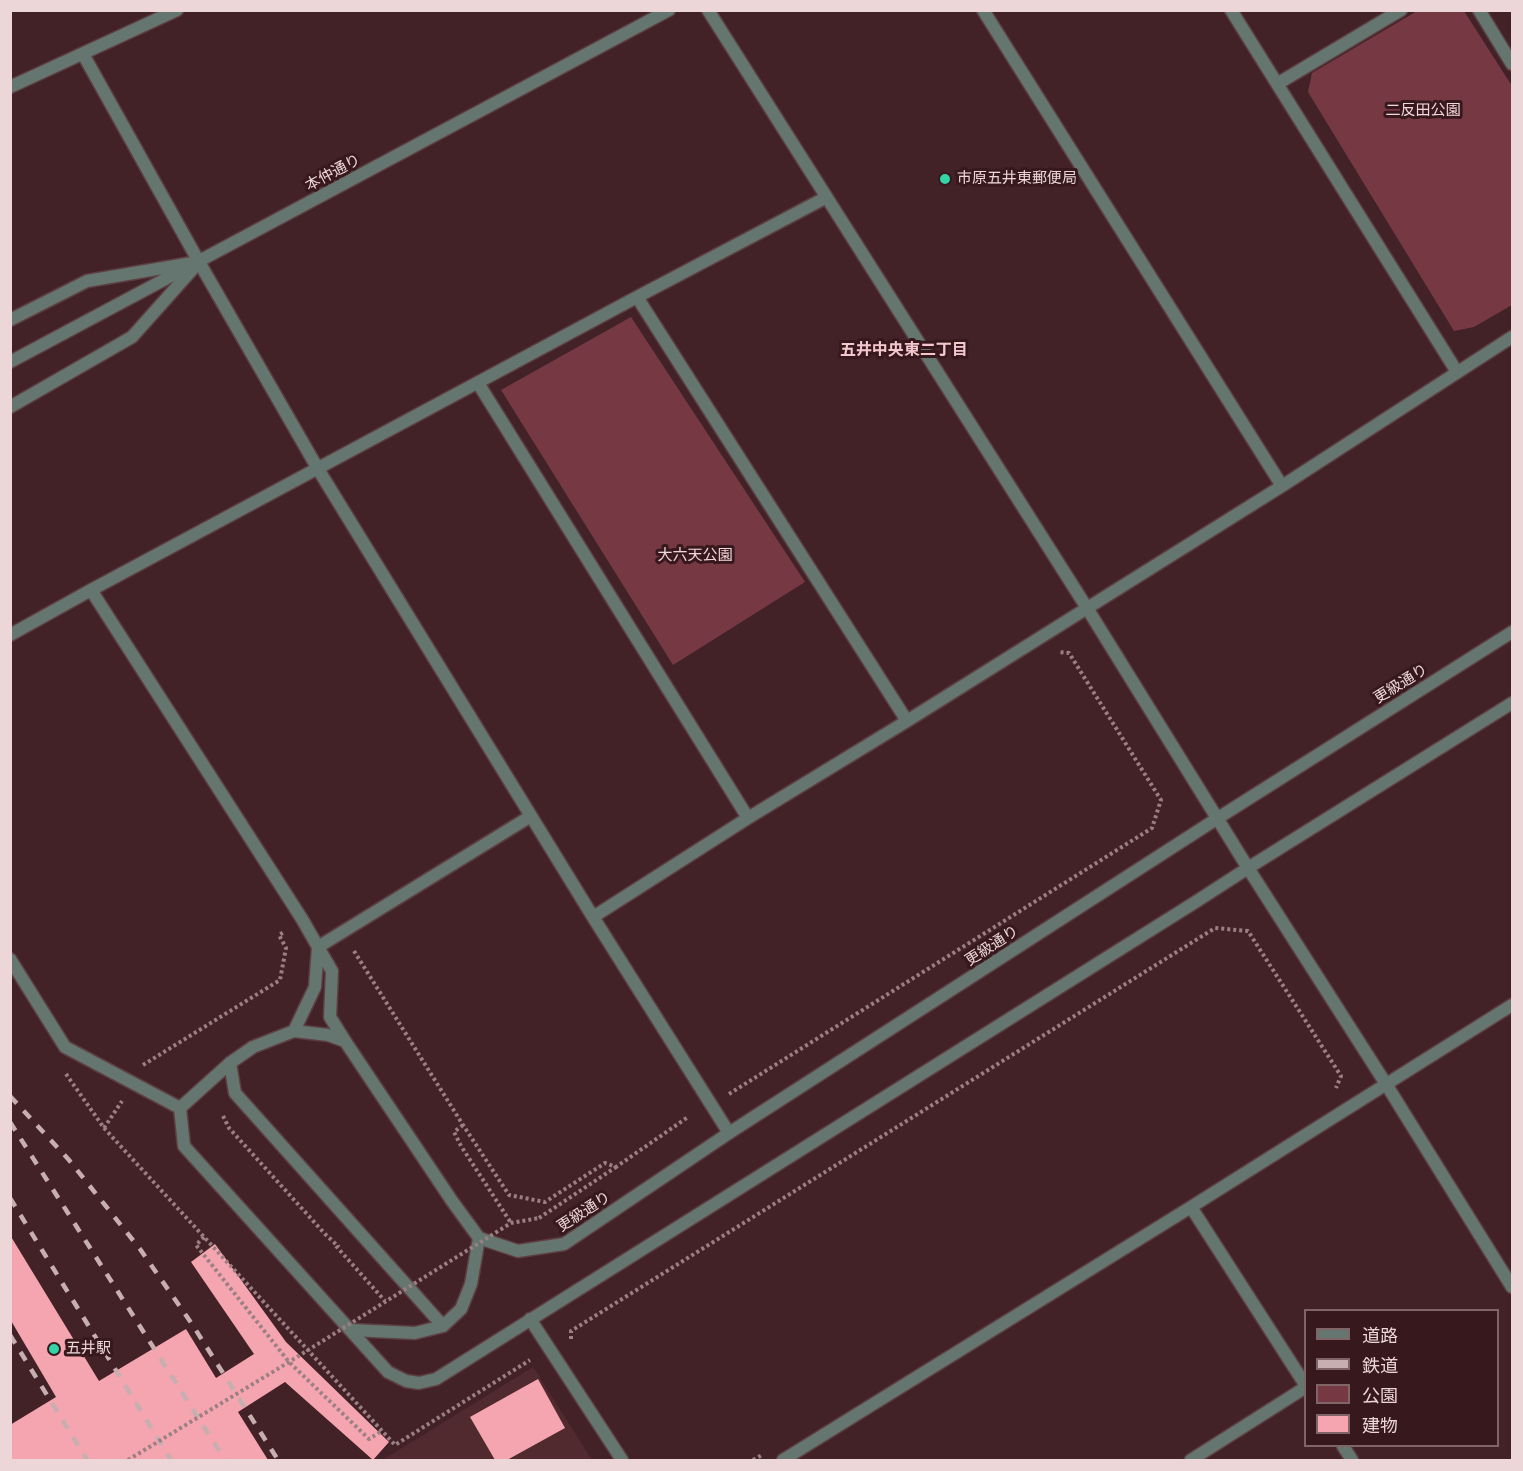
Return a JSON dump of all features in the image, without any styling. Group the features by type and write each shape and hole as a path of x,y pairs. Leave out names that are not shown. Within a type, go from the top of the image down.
{"street":[{"path":"10,87 177,10"},
{"name":"本仲通り","path":"10,362 669,10"},
{"path":"708,10 825,198 1087,608 1512,1287"},
{"path":"984,10 1282,486"},
{"path":"1231,10 1457,372"},
{"path":"1277,84 1401,10"},
{"path":"1479,10 1512,64"},
{"path":"83,54 318,469 593,917 729,1133"},
{"path":"10,635 825,198"},
{"path":"10,320 87,281 199,262"},
{"path":"10,407 132,337 199,262"},
{"path":"637,297 907,721"},
{"path":"593,917 1282,486 1512,337"},
{"path":"478,383 748,818"},
{"path":"91,590 302,919 332,971 330,1017 479,1238 471,1284 461,1309 443,1326 415,1334 351,1330"},
{"name":"更級通り","path":"479,1238 518,1251 564,1244 729,1133 1512,632"},
{"path":"180,1108 184,1146 388,1372 406,1381 419,1383 436,1379 1512,703"},
{"path":"318,947 531,816"},
{"path":"294,1031 315,987 318,947"},
{"path":"10,959 65,1047 180,1108"},
{"path":"783,1461 1512,1005"},
{"path":"180,1108 230,1063 253,1047 294,1031 328,1035 345,1041"},
{"path":"230,1063 235,1093 443,1326"},
{"path":"1191,1207 1304,1385"},
{"path":"530,1319 622,1461"},
{"path":"1191,1461 1304,1388"},
{"path":"1344,1447 1352,1461"}],"path":[{"path":"729,1094 1152,828 1161,800 1069,653 1053,651"},
{"path":"571,1331 1215,928 1248,931 1341,1076 1334,1095"},
{"path":"138,1068 280,980 286,948 279,935 288,929"},
{"path":"351,946 509,1196 545,1202 605,1163 616,1167"},
{"path":"104,1128 122,1101"},
{"path":"128,1461 511,1223 539,1218 688,1118"},
{"path":"463,1125 454,1132 511,1223"},
{"path":"326,1234 385,1301"},
{"path":"204,1237 196,1245 289,1362 369,1439 382,1431"},
{"path":"753,1461 763,1454"}],"shaded area":[{"path":"533,1367 592,1460 382,1460 415,1440"}],"green space":[{"name":"二反田公園","path":"1417,11 1464,11 1512,86 1512,305 1474,327 1454,331 1308,92 1312,73"},
{"name":"大六天公園","path":"631,317 805,582 673,665 501,390"}],"building":[{"name":"五井駅","path":"10,1235 99,1381 186,1329 216,1378 254,1354 191,1262 215,1244 286,1342 389,1442 373,1460 285,1382 238,1412 268,1460 10,1460 10,1425 56,1397 10,1319"},
{"path":"538,1379 565,1428 507,1460 495,1460 470,1417"}],"railway":[{"path":"10,1096 69,1160 140,1249 192,1324 278,1460"},
{"path":"10,1122 225,1460"},
{"path":"10,1198 171,1460"},
{"path":"10,1335 87,1460"}],"place":[{"name":"市原五井東郵便局","path":"945,179"},
{"name":"五井駅","path":"54,1349"}],"district":[{"name":"五井中央東二丁目","path":"904,350"}]}
